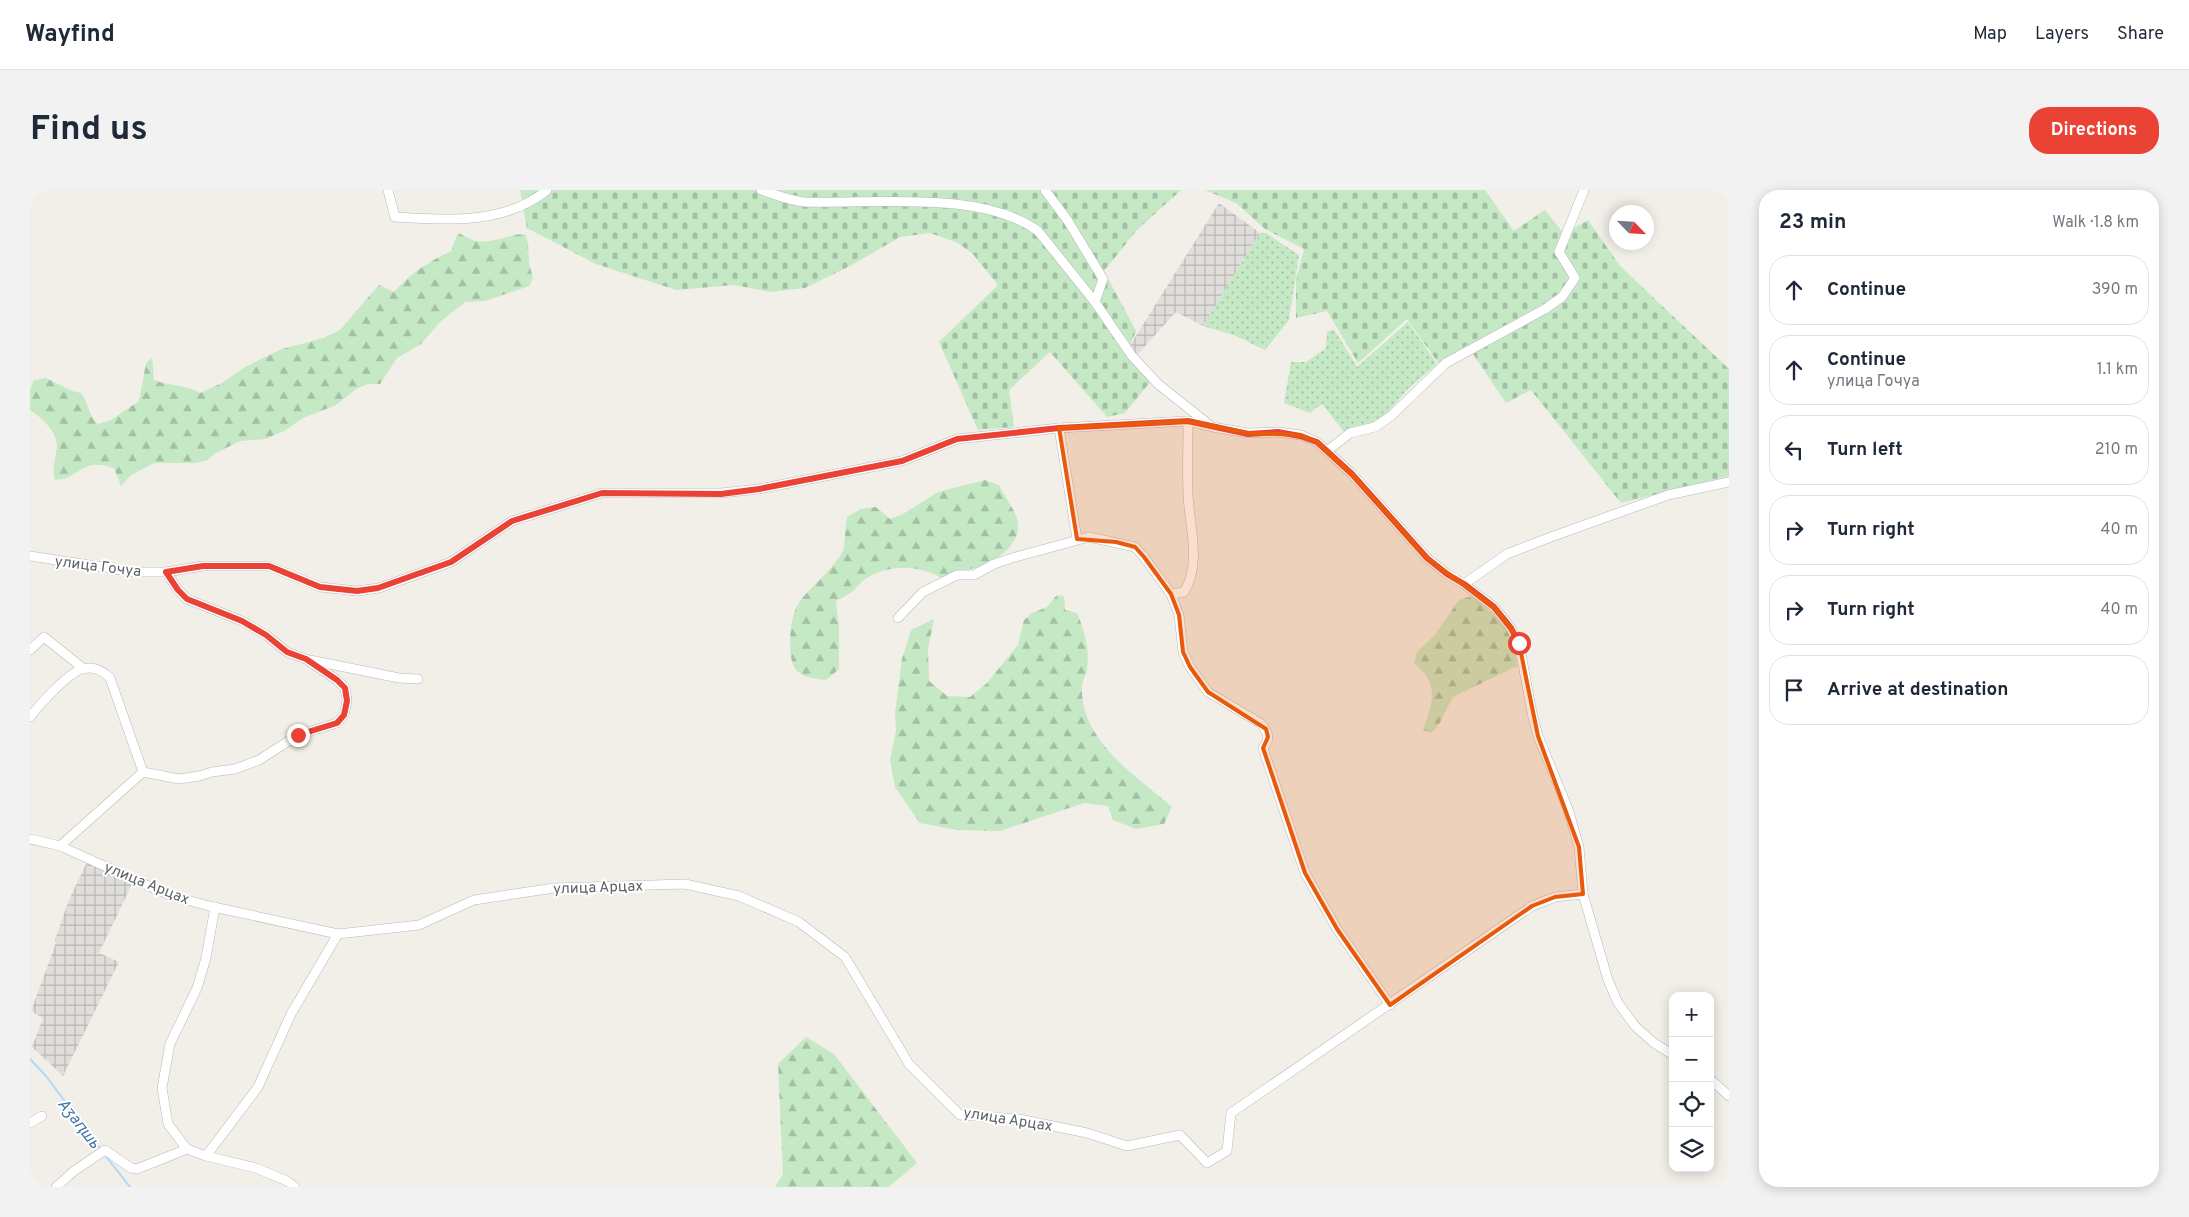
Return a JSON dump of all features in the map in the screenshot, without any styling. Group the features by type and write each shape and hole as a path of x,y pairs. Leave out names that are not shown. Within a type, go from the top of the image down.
{"street":[{"path":"388,190 395,217 438,219 484,217 512,210 537,198 546,190"},
{"path":"761,190 803,202 953,199 995,205 1012,212 1027,220 1038,231 1095,302 1132,356 1151,377 1212,426"},
{"path":"1045,190 1068,221 1102,279 1095,302"},
{"path":"1327,451 1350,433 1375,426 1391,416 1446,363 1545,309 1562,296 1574,278 1559,252 1584,190"},
{"path":"1171,594 1184,592 1192,573 1193,550 1188,496 1188,421"},
{"name":"улица Гочуа","path":"30,556 134,572 166,572 203,566 269,566 320,587 357,591 378,588 451,562 512,521 602,493 721,494 759,489 902,461 957,439 1059,428 1188,421 1248,434 1278,432 1300,436 1317,442 1327,451 1358,480 1427,558 1494,607 1511,628 1519,643 1538,736 1568,809 1579,846 1583,894 1608,980 1618,1004 1635,1026 1654,1043 1669,1052"},
{"path":"1059,428 1077,539"},
{"path":"1464,584 1507,554 1551,537 1668,495 1729,482"},
{"path":"898,618 923,592 957,574 974,575 994,564 1077,539 1100,538 1135,547 1171,594 1179,615 1183,652 1190,667 1208,692 1266,729 1268,744 1263,748 1305,873 1337,929 1390,1005 1532,906 1555,897 1583,894"},
{"path":"166,572 178,590 187,599 242,621 266,635 287,652 306,659 399,678 418,679"},
{"path":"30,650 44,637 84,669"},
{"path":"143,772 179,779 236,769 259,760 298,735 337,723 344,715 347,701 345,688 337,680 306,659"},
{"path":"30,717 42,700 79,669 97,669 110,678 143,772"},
{"path":"60,846 143,772"},
{"name":"улица Арцах","path":"30,839 60,846 169,895 338,934 419,925 474,900 554,888 685,884 739,896 799,922 845,957 909,1064 960,1115 1019,1119 1087,1132 1128,1146 1180,1135 1208,1163 1227,1151 1231,1113 1390,1005"},
{"path":"215,907 206,958 197,988 170,1044 162,1088 168,1124 187,1149 206,1156 256,1168 287,1181 295,1187"},
{"path":"206,1156 258,1087 291,1014 338,934"},
{"path":"1713,1082 1729,1096"},
{"path":"30,1123 42,1116"},
{"path":"56,1187 105,1150 131,1168 136,1169 187,1149"}],"highlighted area":[{"path":"1188,421 1248,433 1301,435 1317,442 1352,474 1427,558 1494,607 1511,628 1519,643 1538,736 1579,847 1583,894 1555,897 1532,906 1390,1005 1337,929 1305,873 1263,748 1268,737 1266,729 1208,692 1190,667 1183,652 1179,615 1171,594 1135,547 1116,542 1077,539 1059,428"}],"shaded area":[{"path":"1219,203 1260,233 1203,326 1176,312 1136,356 1129,347"},
{"path":"87,862 133,882 99,953 119,962 63,1076 32,1047 43,1018 31,1011 56,943 55,940 68,902"}],"green space":[{"path":"520,190 1181,190 1137,230 1104,271 1136,331 1129,347 1124,352 1151,381 1125,413 1107,417 1050,352 1009,390 1014,427 978,430 939,342 998,285 972,253 956,242 930,233 900,237 850,266 805,288 770,292 734,285 676,290 596,264 527,228"},
{"path":"1205,190 1485,190 1514,231 1545,210 1564,234 1588,220 1620,266 1729,369 1729,476 1621,503 1531,390 1506,403 1467,345 1439,364 1407,319 1358,363 1327,311 1296,318 1296,280 1304,249 1265,229 1236,203"},
{"path":"458,233 482,242 525,234 533,278 529,286 485,301 465,302 439,323 421,344 397,358 380,384 368,384 356,389 336,405 303,418 284,431 265,439 240,441 214,454 208,460 195,463 154,463 131,475 121,486 114,468 98,465 89,466 69,477 55,480 54,468 57,442 55,436 44,421 30,410 30,389 34,380 46,378 72,391 81,393 92,417 98,424 111,420 139,401 146,363 152,358 154,380 189,388 200,393 222,383 245,367 282,349 324,338 340,330 379,285 394,292 420,268 451,251"},
{"path":"1260,233 1266,233 1299,255 1289,320 1265,350 1234,335 1203,326"},
{"path":"1408,322 1437,364 1409,388 1386,414 1364,427 1345,433 1322,404 1310,413 1284,403 1291,362 1306,362 1326,348 1327,332 1334,329 1357,367"},
{"path":"985,480 999,485 1017,519 1018,528 1016,536 1006,551 983,565 941,578 914,569 895,568 876,573 867,578 851,592 836,601 839,627 839,669 826,680 807,677 797,671 791,658 790,650 794,614 800,601 843,551 847,517 861,509 876,507 890,519 903,514 938,492"},
{"path":"1057,595 1064,596 1065,610 1077,613 1084,633 1088,662 1082,688 1084,707 1090,724 1100,741 1113,756 1172,807 1164,824 1136,829 1113,820 1108,806 1084,803 1000,831 957,830 920,823 895,787 890,760 896,731 895,713 902,659 911,630 934,619 928,649 929,681 947,696 970,697 987,683 1018,645 1024,620 1032,613 1047,607"},
{"path":"1472,596 1497,618 1503,626 1513,643 1517,666 1453,697 1438,726 1431,733 1423,730 1431,702 1431,686 1428,679 1414,663 1417,652 1434,636 1459,600"},
{"path":"806,1037 834,1054 917,1163 889,1187 775,1187 783,1174 778,1064"}],"waterway":[{"name":"Аӡаԥшь","path":"30,1059 46,1076 101,1150"},
{"name":"Аӡаԥшь","path":"104,1154 130,1187"}],"route":[{"path":"298,735 337,723 344,715 347,701 345,688 337,680 306,659 287,652 266,635 242,621 187,599 178,590 166,572 203,566 269,566 320,587 357,591 378,588 451,562 512,521 602,493 721,494 759,489 902,461 957,439 1059,428 1188,421 1248,434 1278,432 1300,436 1317,442 1352,474 1427,558 1494,607 1511,628 1519,643"}]}
